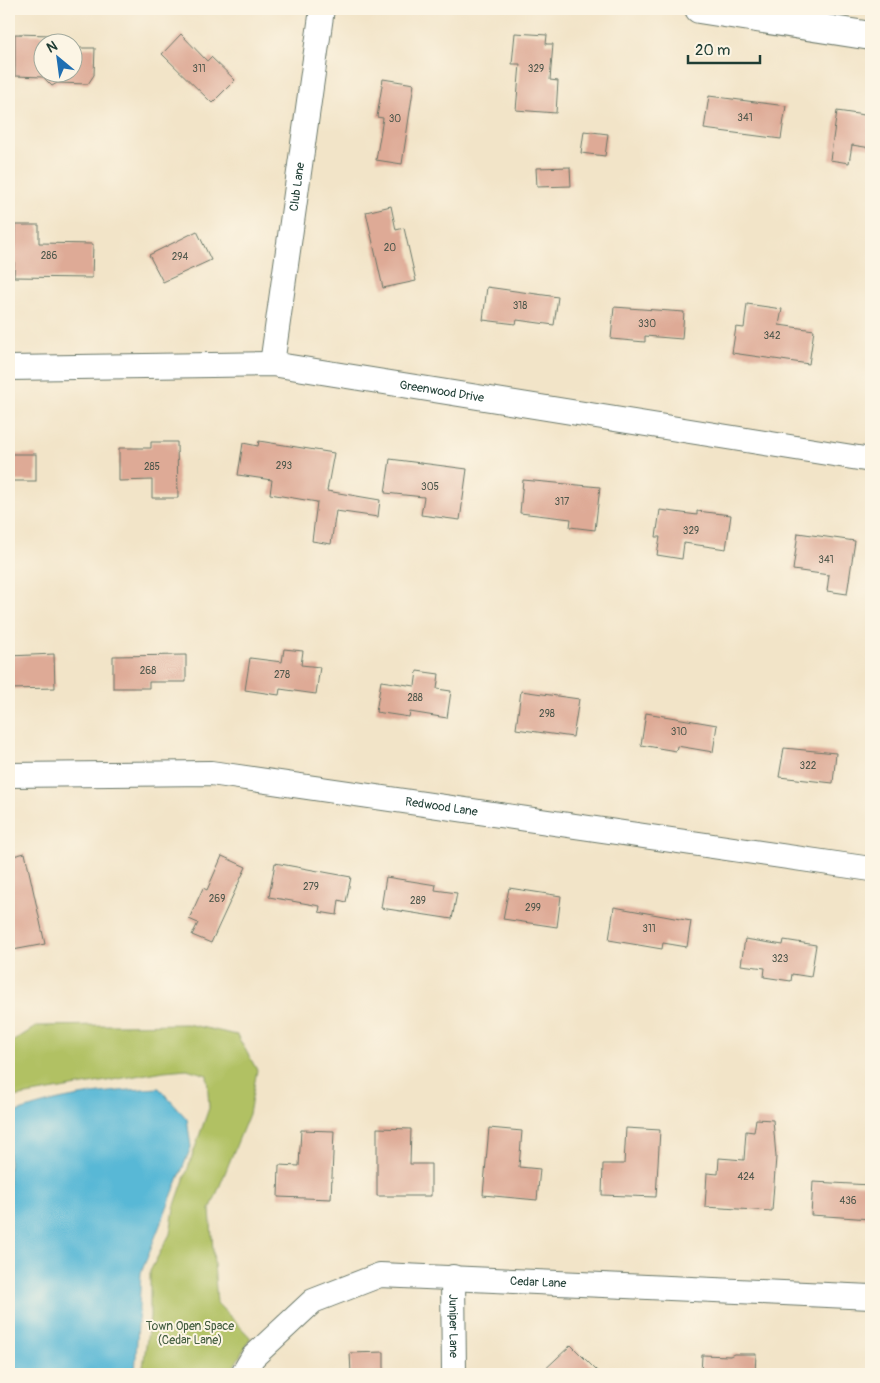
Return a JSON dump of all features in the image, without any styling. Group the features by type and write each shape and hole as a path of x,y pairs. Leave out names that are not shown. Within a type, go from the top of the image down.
{"street":[{"name":"Club Lane","path":"272,364 322,9"},
{"path":"699,9 871,36"},
{"name":"Greenwood Drive","path":"9,368 272,364 871,460"},
{"name":"Redwood Lane","path":"9,775 211,773 871,869"},
{"name":"Cedar Lane","path":"243,1374 253,1357 313,1301 380,1275 871,1297"},
{"name":"Juniper Lane","path":"453,1277 454,1374"}],"green space":[{"name":"Town Open Space (Cedar Lane)","path":"187,1024 237,1035 257,1070 249,1114 210,1210 217,1303 251,1338 229,1374 142,1374 150,1317 150,1271 170,1234 174,1208 209,1108 207,1075 187,1069 164,1071 9,1098 9,1044 37,1026"}],"water":[{"path":"159,1088 187,1119 191,1147 141,1273 135,1374 9,1374 9,1115 46,1103 83,1095"}],"building":[{"path":"515,33 547,35 546,44 553,44 550,80 558,81 556,113 516,110 520,64 512,64"},
{"path":"15,34 32,34 32,77 15,76"},
{"path":"181,34 207,61 211,57 235,80 212,103 162,54"},
{"path":"82,48 95,48 94,75 88,84 57,83 52,86 48,82 82,82"},
{"path":"383,79 414,84 402,164 376,160 383,118 377,117"},
{"path":"709,96 786,106 781,139 704,129"},
{"path":"837,111 871,116 871,148 852,145 849,163 830,160"},
{"path":"584,131 608,134 605,156 581,153"},
{"path":"570,167 571,186 537,187 536,168"},
{"path":"391,206 396,230 404,228 416,281 383,288 366,212"},
{"path":"15,225 39,225 39,243 93,244 92,278 14,277"},
{"path":"197,231 211,260 163,282 149,255"},
{"path":"487,287 558,297 554,325 517,320 516,324 483,320"},
{"path":"747,304 782,309 779,325 814,330 809,364 732,353 736,327 744,328"},
{"path":"614,307 684,312 682,339 645,336 645,342 611,339"},
{"path":"259,441 334,453 327,491 380,500 378,517 336,511 331,544 312,541 317,502 270,494 272,480 238,475 243,443 258,446"},
{"path":"151,442 177,442 178,498 152,498 152,480 119,481 119,448 151,448"},
{"path":"9,454 36,454 36,481 9,481"},
{"path":"390,459 467,469 460,520 421,515 424,497 385,493"},
{"path":"523,480 600,487 595,530 570,527 571,519 520,513"},
{"path":"660,510 697,515 697,511 731,515 726,549 684,543 682,559 657,555 660,537 656,537"},
{"path":"798,533 855,541 847,594 827,591 829,575 793,570"},
{"path":"284,649 303,651 301,665 320,667 316,694 280,689 279,695 245,690 250,658 282,662"},
{"path":"54,654 55,688 9,689 9,656"},
{"path":"186,655 186,682 149,682 149,688 113,688 113,656"},
{"path":"417,671 439,674 437,689 451,691 447,718 410,712 409,717 376,712 381,681 415,686"},
{"path":"521,691 579,699 573,737 516,729"},
{"path":"646,713 717,725 713,752 677,746 676,751 641,745"},
{"path":"784,748 836,753 833,783 779,777"},
{"path":"25,853 45,944 13,950 9,933 9,857"},
{"path":"222,856 246,867 211,943 192,935 198,923 189,919 203,888 207,890"},
{"path":"275,863 351,877 346,902 339,900 337,915 319,912 320,906 269,897"},
{"path":"386,877 436,885 435,890 457,893 452,919 381,908"},
{"path":"509,888 561,896 557,927 503,919"},
{"path":"614,907 691,921 687,947 663,943 662,949 609,940"},
{"path":"745,939 783,945 784,940 816,945 811,977 792,974 791,981 764,977 765,968 741,965"},
{"path":"756,1119 773,1120 776,1157 772,1211 705,1207 707,1173 718,1174 719,1158 744,1160 746,1131 754,1132"},
{"path":"377,1128 411,1129 410,1164 431,1164 431,1196 377,1196"},
{"path":"489,1128 522,1131 519,1167 540,1169 537,1200 483,1195"},
{"path":"626,1128 660,1130 656,1197 602,1195 603,1164 624,1164"},
{"path":"301,1130 334,1131 331,1199 278,1197 279,1165 299,1166"},
{"path":"813,1182 871,1185 871,1219 811,1215"},
{"path":"571,1345 600,1374 540,1374"},
{"path":"384,1352 384,1374 351,1374 350,1353"},
{"path":"734,1354 756,1354 755,1374 701,1374 702,1355 730,1356"}]}
